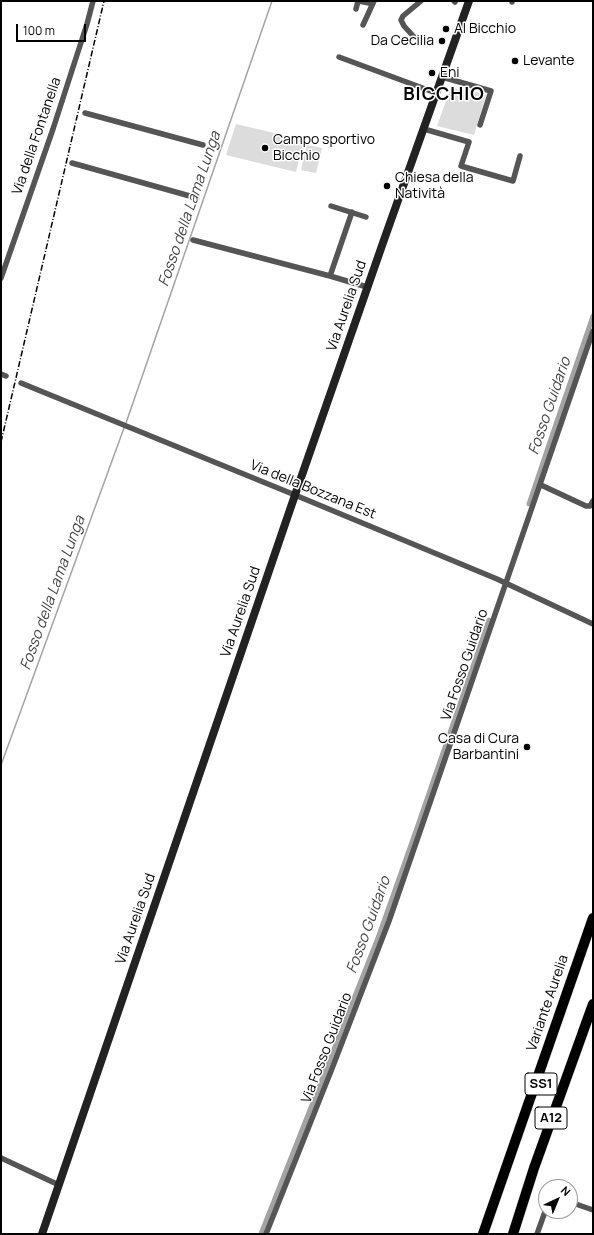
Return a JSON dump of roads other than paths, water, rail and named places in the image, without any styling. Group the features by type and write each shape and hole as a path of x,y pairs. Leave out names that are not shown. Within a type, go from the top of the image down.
{"highway":[{"name":"Variante Aurelia","path":"483,1234 593,918"},
{"name":"Variante Aurelia","path":"489,1234 593,934"},
{"name":"A12","path":"513,1234 536,1162 593,1004"},
{"name":"A12","path":"520,1234 551,1140 593,1024"}],"main road":[{"name":"Via Aurelia Sud","path":"42,1234 367,287 469,1"}],"street":[{"name":"Via della Fontanella","path":"1,278 58,114 93,1"},
{"path":"356,9 359,1 369,3 373,1"},
{"path":"363,25 373,1"},
{"path":"414,37 404,26 401,20 421,1"},
{"path":"339,57 436,93"},
{"path":"442,77 491,91 480,125"},
{"path":"84,113 204,145"},
{"path":"424,129 468,142 461,166 513,181 520,156"},
{"path":"72,163 197,198"},
{"path":"331,206 366,216"},
{"path":"330,276 352,212"},
{"path":"193,240 367,287"},
{"name":"Via Fosso Guidario","path":"266,1234 334,1066 389,921 593,331"},
{"name":"Via della Bozzana Est","path":"21,383 506,583 593,624"},
{"path":"541,485 586,506 590,506 593,502"},
{"path":"1,1158 59,1185"},
{"path":"578,1205 593,1210"},
{"path":"537,1234 542,1219"}],"waterway":[{"name":"Fosso della Lama Lunga","path":"126,423 272,1"},
{"name":"Fosso Guidario","path":"529,504 593,316"},
{"name":"Fosso della Lama Lunga","path":"1,765 124,428"},
{"name":"Fosso Guidario","path":"261,1234 378,938 489,620"}],"railway":[{"path":"1,442 104,1"}],"place":[{"name":"Al Bicchio","path":"446,29"},
{"name":"Da Cecilia","path":"442,41"},
{"name":"Levante","path":"515,61"},
{"name":"Eni","path":"432,73"},
{"name":"Campo sportivo Bicchio","path":"265,148"},
{"name":"Chiesa della Natività","path":"387,186"},
{"name":"Casa di Cura Barbantini","path":"527,747"}],"district":[{"name":"BICCHIO","path":"444,95"}]}
